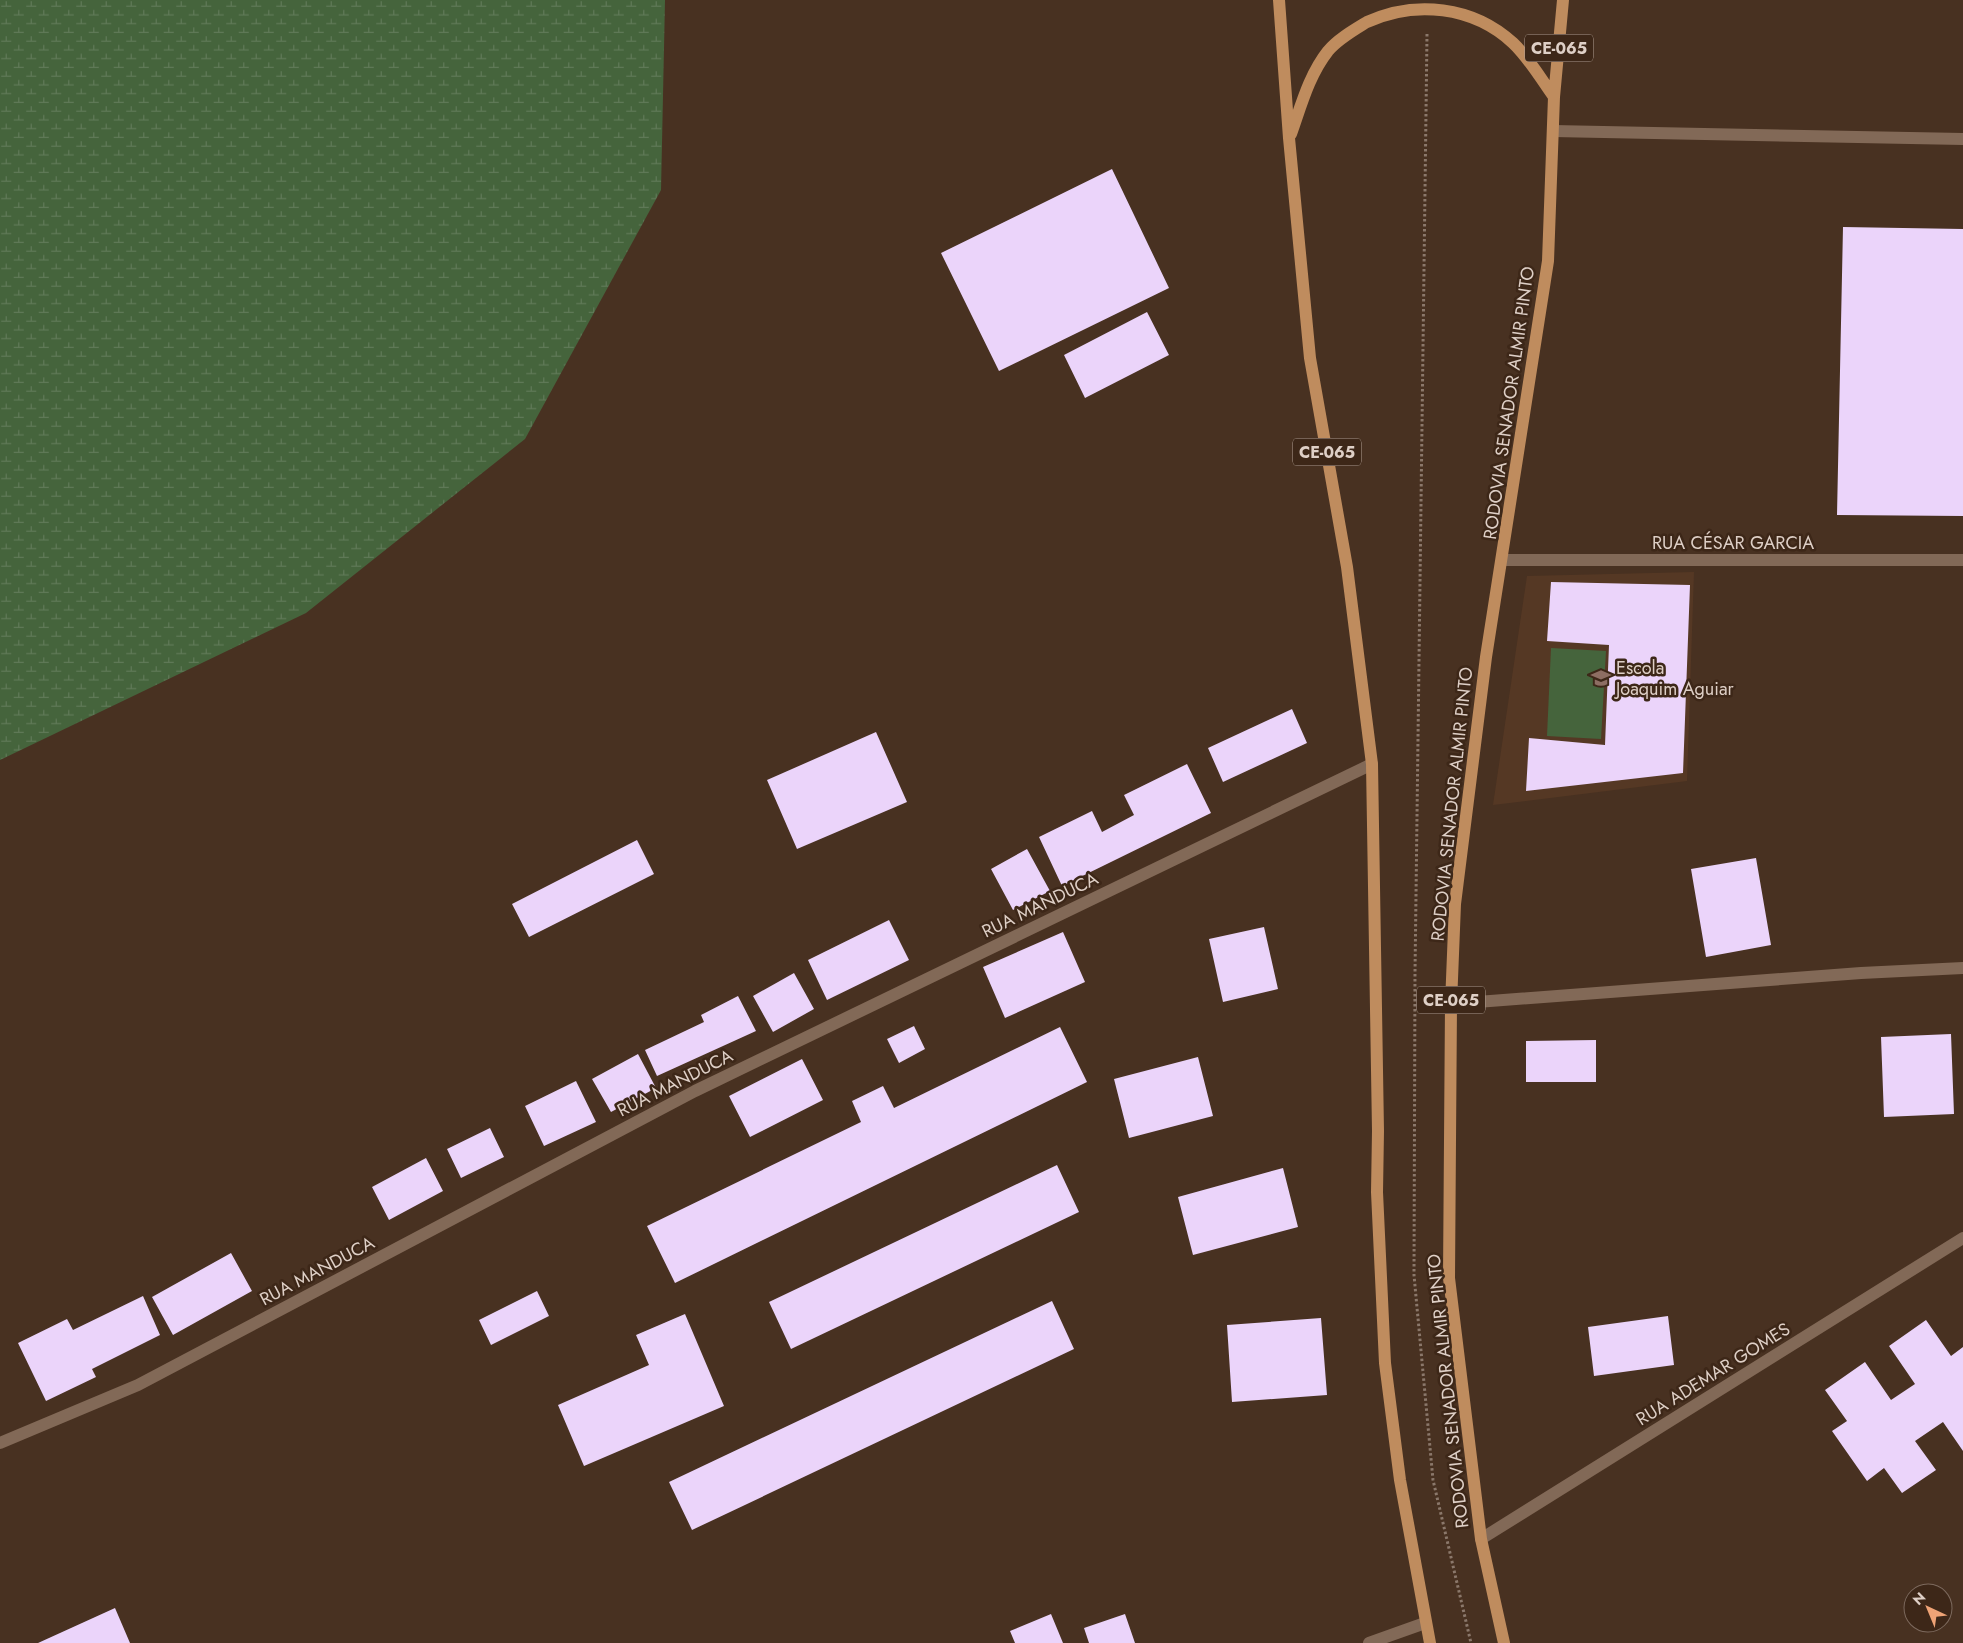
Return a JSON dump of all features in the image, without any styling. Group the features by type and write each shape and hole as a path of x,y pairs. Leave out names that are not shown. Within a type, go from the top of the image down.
{"main road":[{"name":"CE-065","path":"1279,0 1289,138 1310,358 1347,567 1372,764 1378,1130 1377,1192 1385,1363 1400,1480 1430,1643"},
{"name":"RODOVIA SENADOR ALMIR PINTO","path":"1504,1643 1481,1539 1449,1278 1450,1004 1455,904 1486,657 1503,560 1548,261 1554,97 1564,0"},
{"path":"1289,138 1313,74 1329,50 1349,33 1380,14 1427,4 1460,10 1475,17 1513,43 1533,66 1554,97"}],"street":[{"path":"1553,131 1963,139"},
{"name":"RUA CÉSAR GARCIA","path":"1503,560 1963,560"},
{"name":"RUA MANDUCA","path":"0,1443 138,1385 695,1091 1372,764"},
{"path":"1450,1004 1861,973 1963,968"},
{"name":"RUA ADEMAR GOMES","path":"1481,1539 1963,1238"},
{"path":"1369,1643 1425,1622"}],"path":[{"name":"RODOVIA SENADOR ALMIR PINTO","path":"1427,4 1415,973 1414,1275 1433,1480 1472,1643"}],"shaded area":[{"name":"Escola Joaquim Aguiar","path":"1694,572 1687,781 1493,805 1527,576"}],"green space":[{"path":"0,0 665,0 661,190 525,439 306,613 0,760"},
{"path":"1551,648 1606,651 1601,739 1547,736"}],"building":[{"path":"1112,169 1169,288 999,371 941,253"},
{"path":"1843,227 1963,229 1963,516 1837,515"},
{"path":"1147,312 1169,355 1085,398 1064,355"},
{"path":"1551,582 1690,585 1683,773 1526,791 1529,738 1605,745 1609,645 1547,641"},
{"path":"1292,709 1307,743 1223,782 1208,748"},
{"path":"876,732 907,802 797,849 767,780"},
{"path":"1187,764 1211,813 1062,886 1039,837 1092,811 1102,832 1134,815 1124,795"},
{"path":"637,840 654,874 529,937 512,904"},
{"path":"1027,849 1050,891 1013,910 991,869"},
{"path":"1756,858 1771,945 1706,957 1691,869"},
{"path":"889,920 909,960 827,1000 808,960"},
{"path":"1264,927 1278,989 1223,1002 1209,939"},
{"path":"1063,932 1085,982 1005,1018 983,967"},
{"path":"794,973 814,1009 773,1032 753,996"},
{"path":"738,996 756,1031 657,1076 645,1050 704,1022 701,1015"},
{"path":"914,1026 925,1049 899,1063 887,1039"},
{"path":"1060,1027 1087,1082 675,1283 647,1226 861,1122 852,1101 883,1086 894,1108"},
{"path":"1951,1034 1954,1114 1884,1117 1881,1037"},
{"path":"1596,1040 1596,1082 1526,1082 1526,1041"},
{"path":"638,1054 656,1088 611,1112 592,1079"},
{"path":"1198,1057 1213,1116 1129,1138 1114,1079"},
{"path":"802,1059 823,1100 750,1137 729,1096"},
{"path":"576,1081 596,1122 544,1146 525,1106"},
{"path":"490,1128 504,1157 461,1178 447,1149"},
{"path":"426,1158 443,1191 389,1220 372,1187"},
{"path":"1057,1165 1079,1212 791,1349 769,1302"},
{"path":"1283,1168 1298,1227 1193,1255 1178,1197"},
{"path":"231,1253 252,1291 173,1335 152,1297"},
{"path":"537,1291 549,1316 491,1345 479,1320"},
{"path":"143,1296 160,1335 92,1369 96,1377 46,1401 18,1343 67,1319 73,1330"},
{"path":"1052,1301 1074,1349 692,1530 669,1482"},
{"path":"685,1314 724,1406 584,1466 558,1405 649,1365 636,1335"},
{"path":"1668,1316 1674,1365 1594,1376 1588,1327"},
{"path":"1321,1318 1327,1395 1232,1402 1227,1325"},
{"path":"1926,1320 1951,1356 1963,1347 1963,1451 1943,1422 1915,1441 1936,1470 1902,1493 1884,1468 1867,1481 1832,1431 1847,1421 1825,1390 1865,1362 1891,1400 1915,1384 1889,1346"},
{"path":"115,1608 130,1643 38,1643"},
{"path":"1051,1614 1063,1643 1015,1643 1010,1631"},
{"path":"1125,1614 1135,1643 1089,1643 1084,1628"}],"place":[{"name":"Escola Joaquim Aguiar","path":"1601,678"}]}
